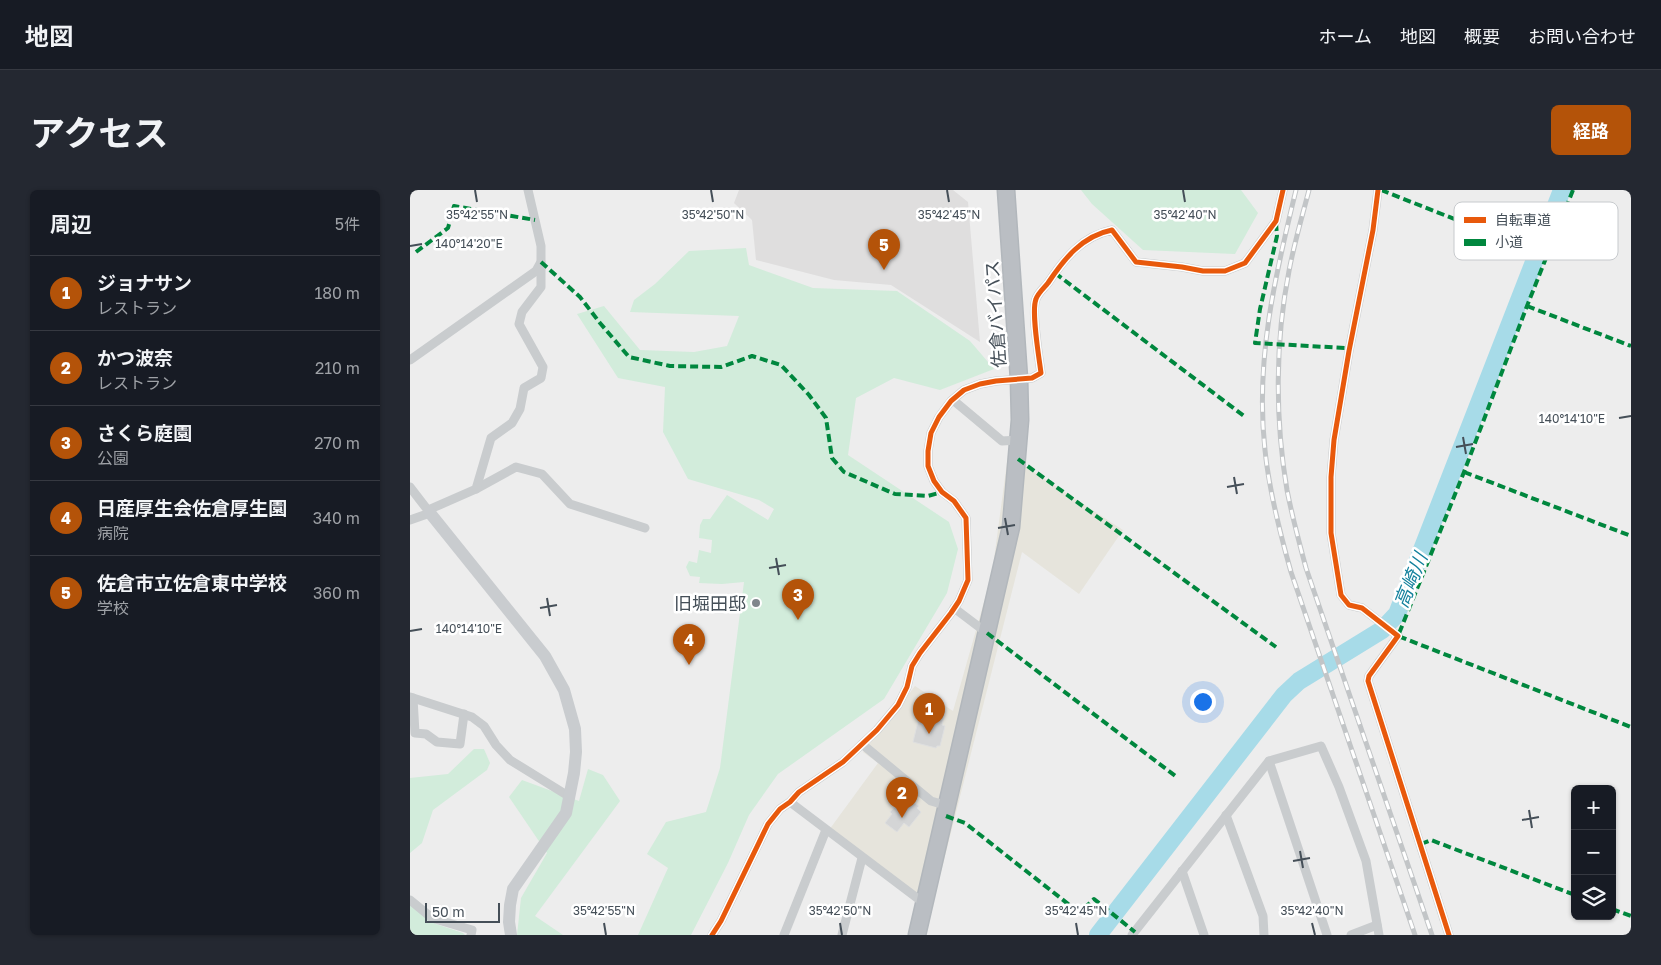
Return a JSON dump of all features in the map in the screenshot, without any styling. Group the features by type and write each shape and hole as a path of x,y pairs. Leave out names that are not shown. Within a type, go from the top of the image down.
{"highway":[{"name":"佐倉バイパス","path":"917,935 1011,528 1020,440 1019,379 1006,190"}],"street":[{"path":"476,490 491,438 512,423 520,409 524,388 541,378 543,367 519,324 522,312 541,287 541,246 528,190"},
{"path":"712,935 721,921 768,824 799,792 843,762 877,730 898,705 907,687 912,666 954,608 968,580 966,518 954,501 942,492 934,481 928,466 931,433 939,417 964,390 996,381 1032,378 1041,373 1035,324 1036,299 1066,258 1085,240 1099,232 1112,230 1136,262 1203,271 1225,271 1245,263 1255,252 1276,221 1283,190"},
{"path":"1378,190 1373,230 1349,351 1334,440 1330,477 1331,533 1341,595 1349,605 1362,608 1398,636 1369,676 1368,681 1450,935"},
{"path":"410,360 529,277 536,271 541,262"},
{"path":"953,400 1002,441 1020,440"},
{"path":"410,520 476,490 516,467 542,474 570,504 645,528"},
{"path":"410,487 545,656 564,690 575,728 576,752 566,813 513,889 509,922 511,935"},
{"path":"954,608 987,632"},
{"path":"464,714 460,744 437,742 426,734 415,733 411,697 464,714 472,717 484,726 496,745 510,760 570,797"},
{"path":"862,744 931,801 948,806"},
{"path":"1132,935 1269,761 1321,746 1339,787 1366,861 1379,935"},
{"path":"1269,761 1328,935"},
{"path":"790,802 925,904"},
{"path":"1226,815 1262,916 1264,935"},
{"path":"784,935 826,830"},
{"path":"842,935 862,858"},
{"path":"1182,871 1204,935"},
{"path":"410,900 432,918 472,930 471,935"},
{"path":"1140,924 1144,935"},
{"path":"1351,935 1377,925"}],"shaded area":[{"path":"739,190 953,190 968,202 980,342 891,285 834,280 756,260 752,220 734,203"},
{"path":"1008,455 1123,530 1079,594 1022,552 925,935 911,935 922,897 829,830 878,763 863,752 915,686 953,711 992,574"}],"green space":[{"path":"1081,190 1241,190 1258,213 1235,254 1143,250 1092,204"},
{"path":"746,248 749,265 813,288 897,291 970,341 994,369 940,390 894,378 856,398 848,455 949,522 958,549 947,593 884,699 778,774 749,815 728,863 691,935 638,935 668,868 647,854 666,822 706,812 720,768 744,582 722,584 699,583 700,577 690,576 686,567 689,561 697,563 699,550 711,553 712,540 699,538 700,525 703,519 710,519 727,495 768,520 774,509 759,500 688,479 663,432 665,387 618,378 577,314 604,306 640,350 694,352 727,346 739,316 630,312 634,300 655,284 689,251"},
{"path":"474,749 484,749 490,763 487,770 433,810 422,843 410,853 410,778 448,774"},
{"path":"588,769 603,775 620,801 535,916 563,935 517,935 521,898 547,853 509,797 522,780 579,801"},
{"path":"410,905 436,924 465,935 410,935"}],"building":[{"path":"922,705 945,711 942,725 945,726 940,746 936,748 913,742"},
{"path":"905,796 919,806 917,808 921,812 909,827 904,823 897,832 885,823 892,814 890,812"}],"waterway":[{"name":"高崎川","path":"1557,202 1562,190"},
{"name":"高崎川","path":"1098,935 1284,695 1299,681 1382,630 1397,614 1535,260"}],"railway":[{"path":"1296,190 1274,287 1265,351 1263,417 1269,481 1291,572 1415,935"},
{"path":"1309,190 1289,271 1281,325 1278,380 1280,436 1287,490 1306,568 1432,935"}],"marked path":[{"path":"1381,190 1454,219"},
{"path":"1568,202 1573,190"},
{"path":"416,252 448,228 454,206 535,220"},
{"path":"1276,223 1277,236 1260,309 1255,343 1345,348"},
{"path":"1545,260 1464,472 1398,636 1631,727"},
{"path":"541,262 580,297 629,357 670,366 721,367 752,356 781,365 809,395 826,418 832,458 844,472 895,494 928,496 942,492"},
{"path":"1055,273 1244,416"},
{"path":"1527,306 1631,346"},
{"path":"1018,459 1276,647"},
{"path":"1464,472 1631,536"},
{"path":"987,633 1178,778"},
{"path":"946,816 965,823 1072,907 1084,907 1094,899 1135,932"},
{"path":"1421,844 1431,840 1571,893"},
{"path":"1616,910 1631,916"}],"cycle path":[{"path":"712,935 721,921 768,824 780,809 799,792 843,762 877,730 898,705 907,687 912,666 920,653 959,601 968,580 966,518 954,501 942,492 934,481 928,466 931,433 939,417 951,401 964,390 980,384 1032,378 1041,373 1034,313 1036,299 1067,257 1092,237 1112,230 1136,262 1203,271 1225,271 1245,263 1276,221 1283,190"},
{"path":"1378,190 1373,230 1349,351 1334,440 1331,477 1331,533 1341,595 1349,605 1362,608 1398,636 1369,676 1368,681 1449,935"}],"place":[{"name":"佐倉市立佐倉東中学校","path":"884,270"},
{"name":"旧堀田邸","path":"756,603"},
{"name":"さくら庭園","path":"798,620"},
{"name":"日産厚生会佐倉厚生園","path":"689,665"},
{"name":"ジョナサン","path":"929,734"},
{"name":"かつ波奈","path":"902,818"}]}
